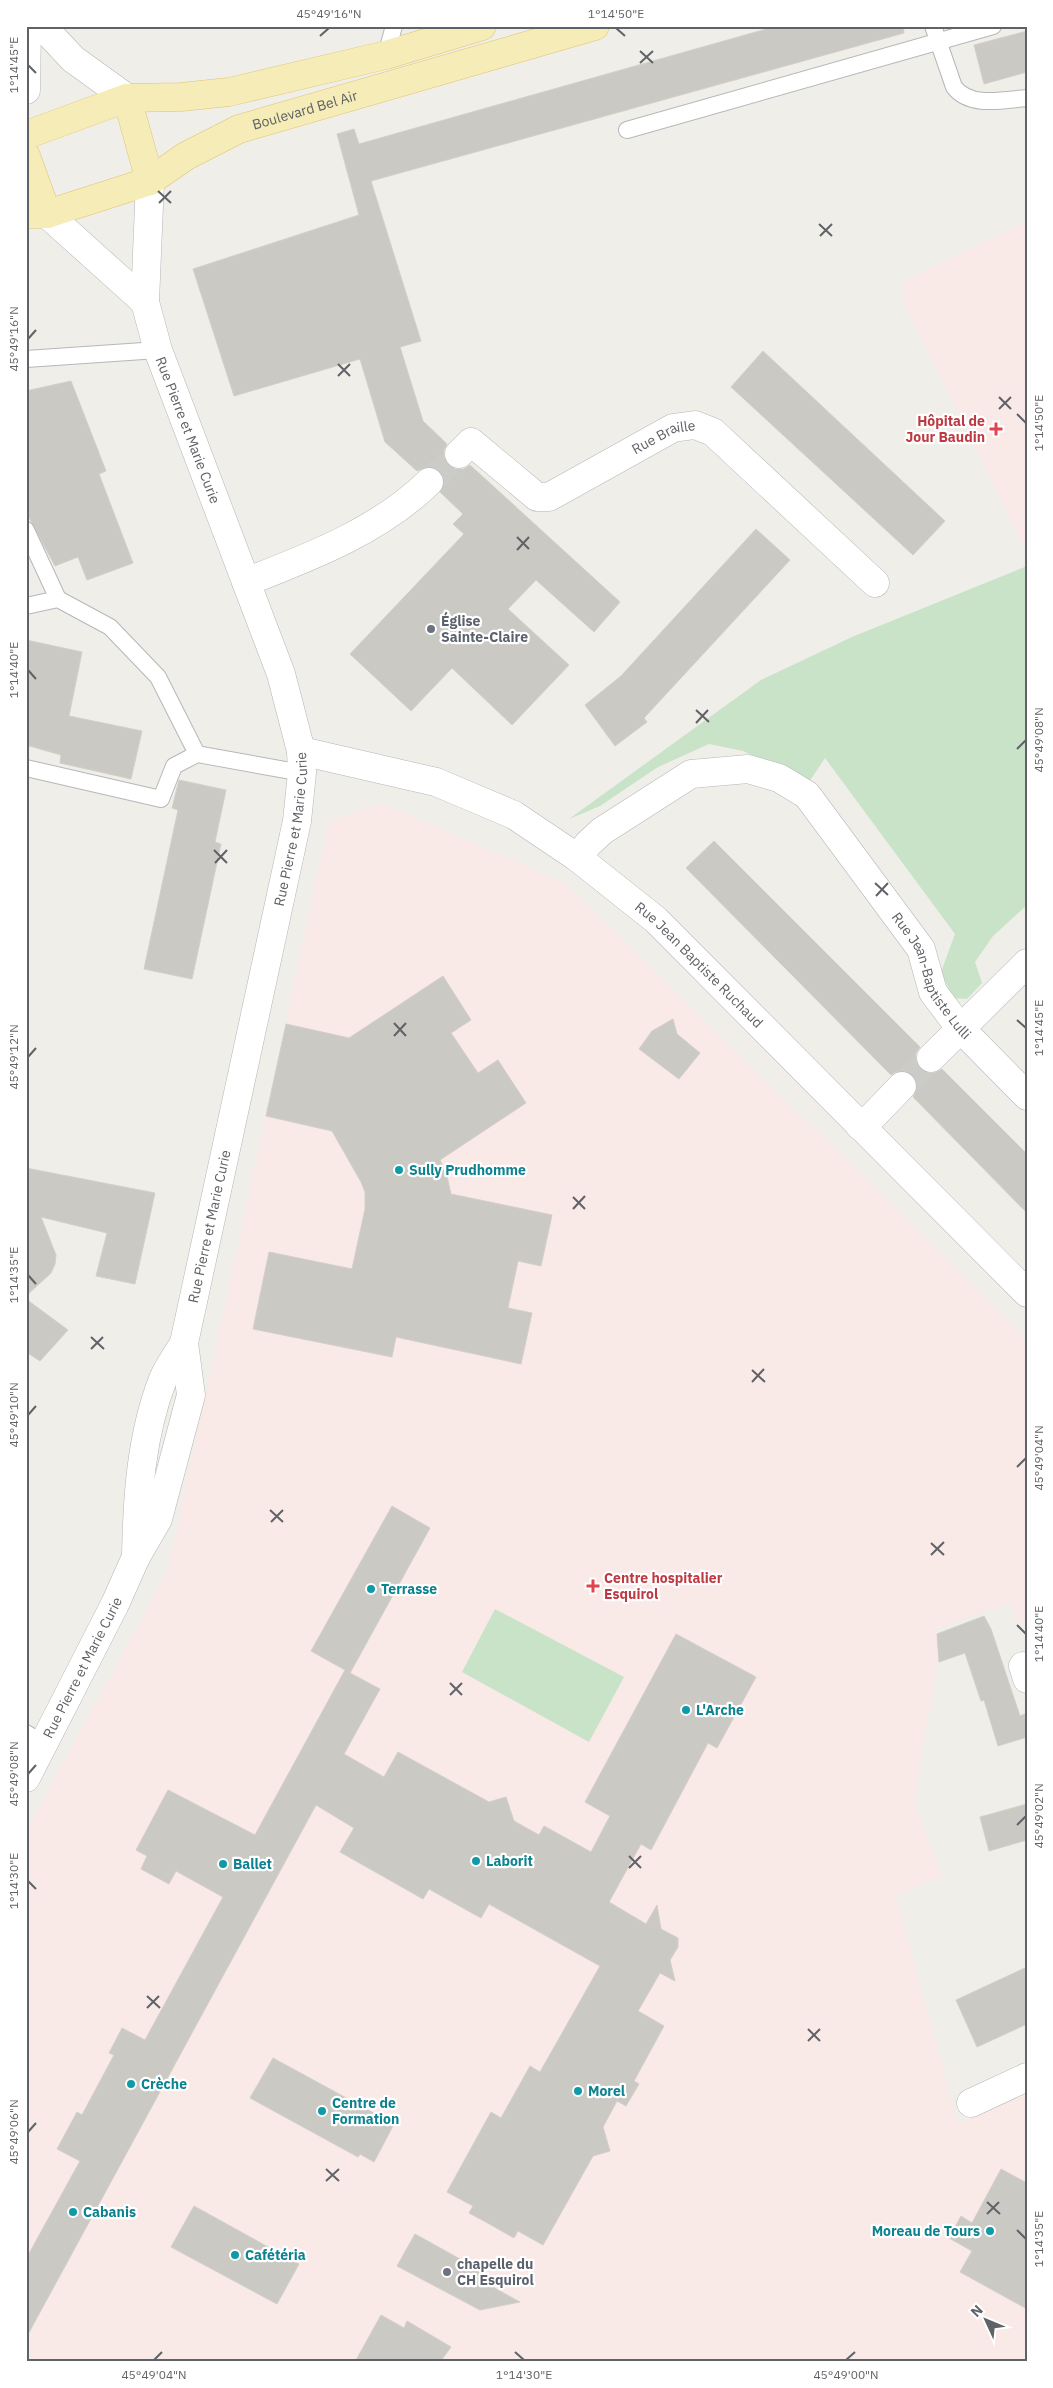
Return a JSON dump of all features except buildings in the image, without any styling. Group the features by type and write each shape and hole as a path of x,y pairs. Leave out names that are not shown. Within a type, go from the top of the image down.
{"main road":[{"path":"26,90 27,26"},
{"path":"42,26 73,59 126,98"},
{"path":"26,135 126,98 180,97 229,92 386,55 482,26"},
{"name":"Boulevard Bel Air","path":"36,214 150,181 186,156 239,130 595,26"},
{"name":"Rue Pierre et Marie Curie","path":"26,1778 34,1738 115,1604 136,1557 136,1508 145,1446 164,1378 184,1343 297,821 301,762 281,674 158,350 146,302 150,181 126,98"},
{"path":"26,156 36,214 146,302"},
{"name":"Rue Braille","path":"458,454 471,442 537,497 549,497 673,428 695,425 713,432 875,583"},
{"path":"246,582 298,562 360,532 420,492 429,482"},
{"name":"Rue Jean Baptiste Ruchaud","path":"301,762 436,782 514,815 578,858 656,920 1027,1293"},
{"name":"Rue Jean-Baptiste Lulli","path":"578,858 588,844 602,831 691,774 748,769 779,778 807,795 921,949 933,992 960,1028 1027,1096"},
{"path":"931,1058 1027,963"},
{"path":"860,1126 872,1117 902,1086"},
{"path":"971,2103 1027,2077"}],"lane":[{"path":"386,55 394,26"},
{"path":"627,130 936,34 993,26"},
{"path":"936,34 954,86 959,94 986,101 1027,98"},
{"path":"26,359 158,350"},
{"path":"26,530 58,599 110,627 158,677 198,754"},
{"path":"26,606 58,599"},
{"path":"26,768 161,799 174,766 198,754 301,762"}],"shaded area":[{"name":"Hôpital de Jour Baudin","path":"1027,221 1027,554 905,304 903,281"},
{"name":"Centre hospitalier Esquirol","path":"382,803 565,883 1027,1338 1027,1625 1026,1623 1018,1625 1012,1602 936,1629 938,1658 914,1799 942,1876 896,1896 958,2123 1027,2092 1027,2362 26,2362 26,1831 168,1570 329,821"}],"green space":[{"path":"1027,566 1027,905 993,936 975,962 982,983 967,999 953,998 941,972 955,934 825,758 809,782 743,751 709,744 658,767 600,806 569,819 761,680 852,637"},
{"path":"495,1609 624,1677 589,1742 462,1672"}],"tunnel":[{"path":"429,482 459,454"},
{"path":"902,1086 931,1058"}],"place":[{"name":"Hôpital de Jour Baudin","path":"996,429"},
{"name":"Église Sainte-Claire","path":"431,629"},
{"name":"Sully Prudhomme","path":"399,1170"},
{"name":"Centre hospitalier Esquirol","path":"593,1586"},
{"name":"Terrasse","path":"371,1589"},
{"name":"L'Arche","path":"686,1710"},
{"name":"Laborit","path":"476,1861"},
{"name":"Ballet","path":"223,1864"},
{"name":"Crèche","path":"131,2084"},
{"name":"Morel","path":"578,2091"},
{"name":"Centre de Formation","path":"322,2111"},
{"name":"Cabanis","path":"73,2212"},
{"name":"Moreau de Tours","path":"990,2231"},
{"name":"Cafétéria","path":"235,2255"},
{"name":"chapelle du CH Esquirol","path":"447,2272"}]}
